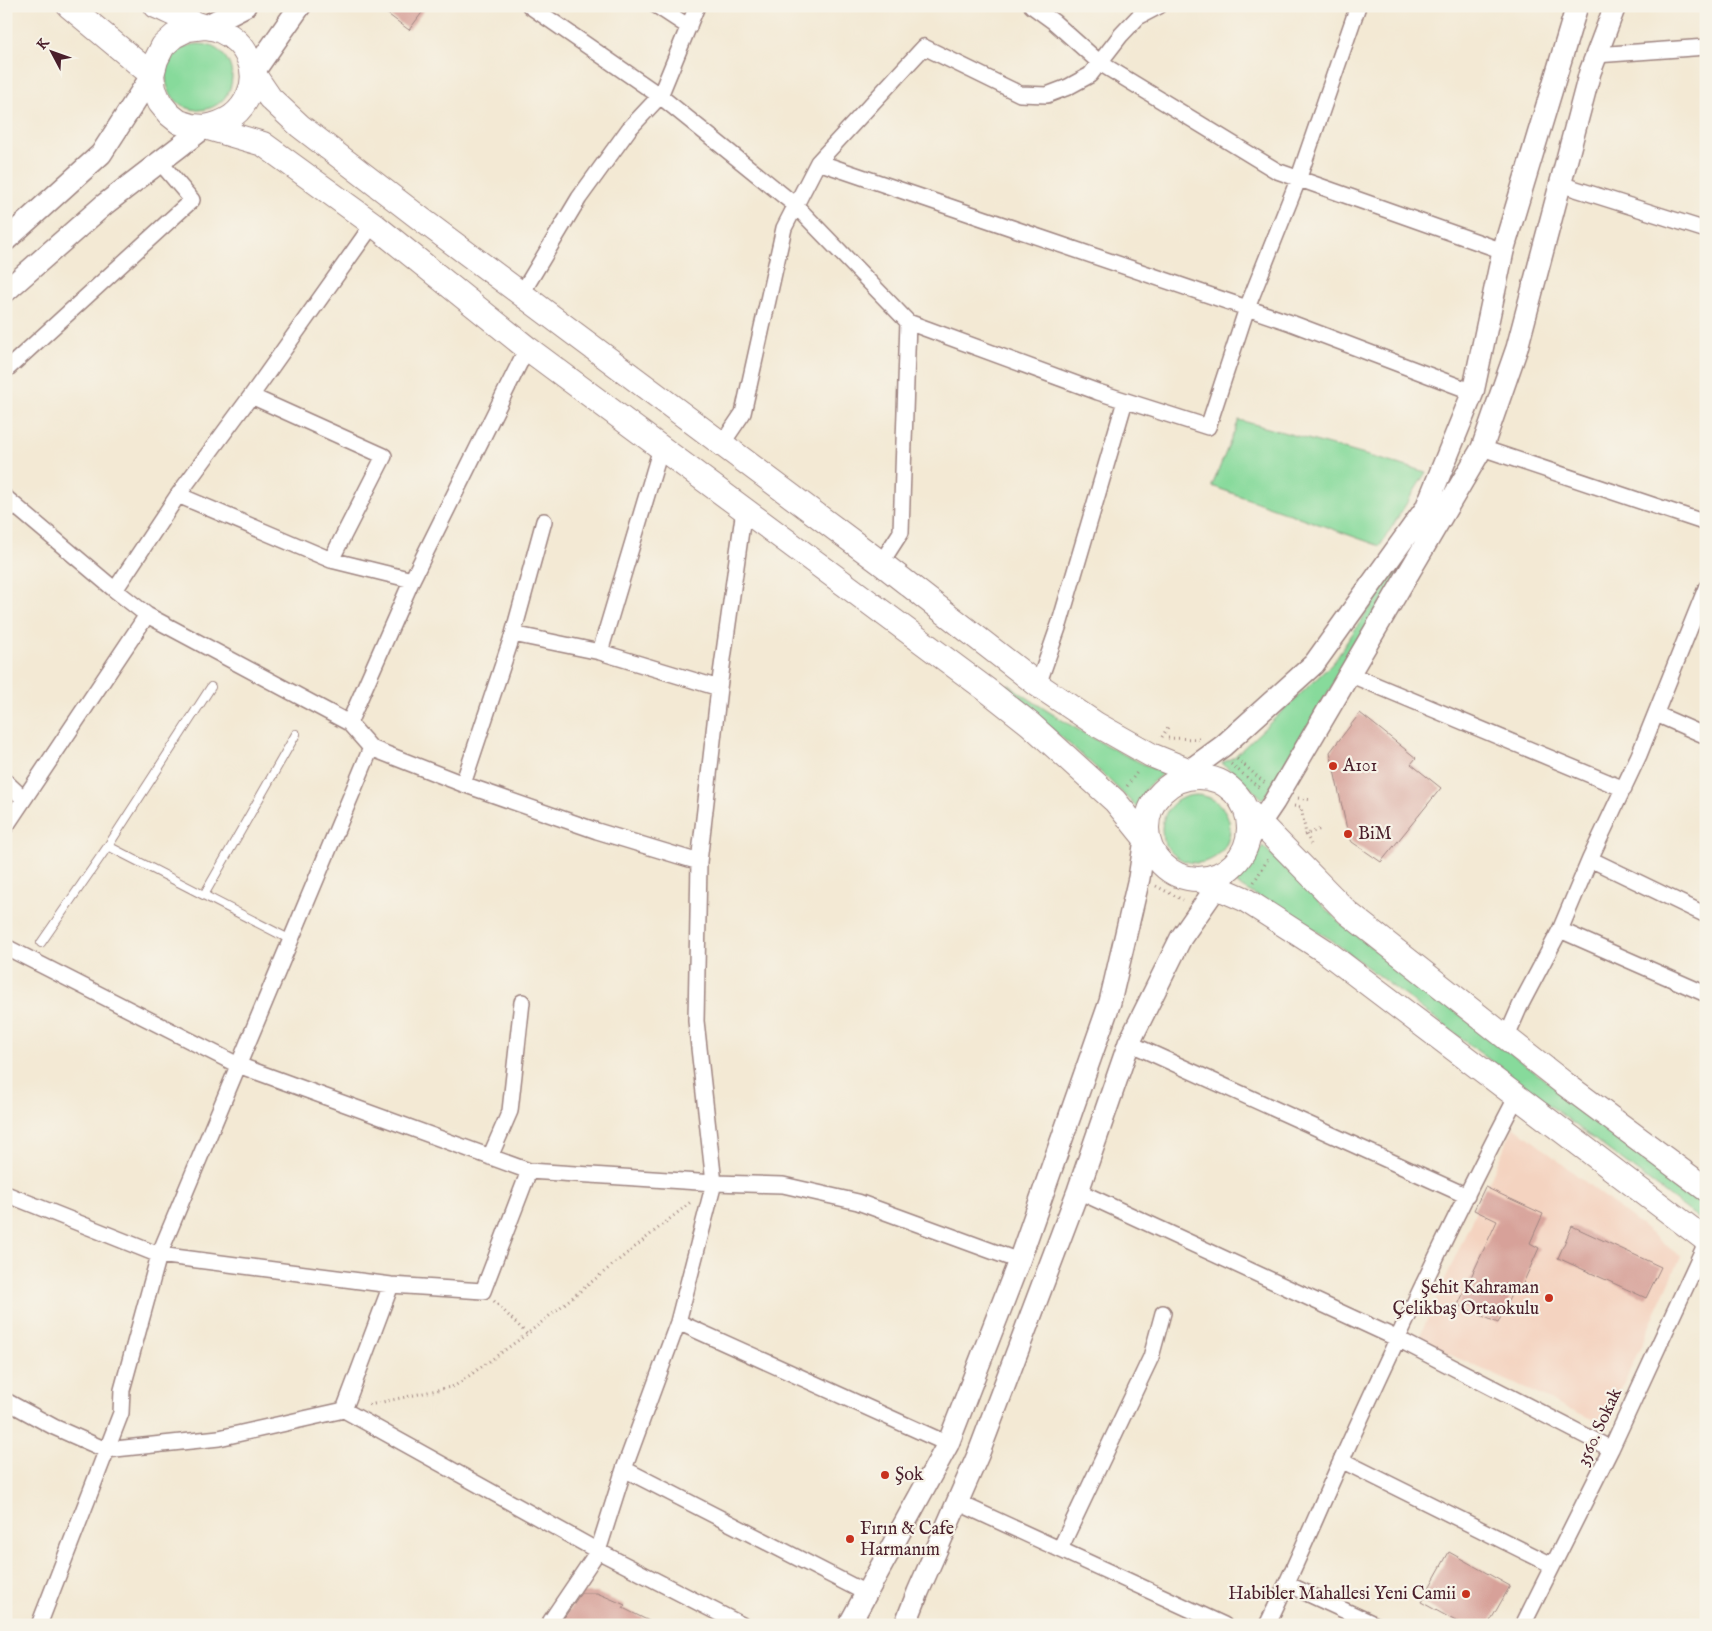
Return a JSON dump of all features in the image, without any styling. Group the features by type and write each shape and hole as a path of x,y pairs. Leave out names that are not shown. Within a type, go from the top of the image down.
{"main road":[{"path":"69,6 152,75"},
{"path":"156,6 204,27 219,30 233,37 243,47 250,59 253,73 251,89 245,103 235,116 221,124 205,127"},
{"path":"204,27 188,29 174,36 163,46 156,60 152,75 154,89 160,103 169,114 180,122 192,126 205,127 263,144 373,224 527,348 1030,724 1115,802 1147,836 1156,858 1168,869 1182,877 1214,879 1325,951 1706,1242"},
{"path":"253,73 270,98 300,126 881,563 1038,685 1096,724 1189,777 1222,782 1236,793 1251,824 1348,913 1506,1038 1706,1189"},
{"path":"1147,836 1150,811 1158,796 1189,777"},
{"path":"1214,879 1240,857 1251,824"}],"street":[{"path":"204,27 245,6"},
{"path":"253,73 300,6"},
{"path":"530,6 660,96 795,205 908,322 1125,401 1208,427 1247,308 1298,180 1358,6"},
{"path":"657,6 689,27"},
{"path":"522,293 579,198 629,129 660,96 697,6"},
{"path":"1032,6 1054,22 1100,63 1277,172 1503,251"},
{"path":"722,444 743,413 784,228 795,205 818,162 924,47 1020,94 1047,96 1090,75 1138,17 1159,6"},
{"path":"1189,777 1314,664 1426,508 1473,392 1503,251 1576,6"},
{"path":"1251,824 1277,796 1482,448 1517,348 1590,72 1615,6"},
{"path":"1596,56 1706,47"},
{"path":"6,240 102,154 152,75"},
{"path":"6,291 105,204 205,127"},
{"path":"6,370 192,200 160,162"},
{"path":"818,162 1247,308 1473,392"},
{"path":"1560,184 1706,230"},
{"path":"115,590 178,495 373,224"},
{"path":"881,563 901,532 908,322"},
{"path":"349,723 412,580 527,348"},
{"path":"251,396 384,456 331,560"},
{"path":"1038,685 1060,622 1125,401"},
{"path":"600,652 661,448"},
{"path":"1482,448 1706,523"},
{"path":"178,495 331,560 412,580"},
{"path":"6,498 147,615 349,723 371,748 464,784 597,831 699,862"},
{"path":"548,1625 598,1551 624,1469 678,1322 714,1183 696,1021 699,862 719,688 744,509"},
{"path":"464,784 513,634 544,521"},
{"path":"1506,1038 1520,1006 1560,930 1590,859 1624,789 1706,588"},
{"path":"6,826 147,615"},
{"path":"513,634 600,652 719,688"},
{"path":"1349,674 1624,789"},
{"path":"1656,714 1706,736"},
{"path":"39,1625 121,1413 122,1390 159,1255 371,748"},
{"path":"6,782 24,799"},
{"path":"849,1625 948,1444 1019,1261 1110,1002 1140,878 1147,836"},
{"path":"1590,859 1706,915"},
{"path":"905,1625 978,1455 1078,1191 1129,1043 1177,946 1200,912 1214,879"},
{"path":"1560,930 1706,994"},
{"path":"6,947 238,1065 529,1171 714,1183 783,1185 858,1202 1019,1261"},
{"path":"490,1157 510,1111 522,1002"},
{"path":"1129,1043 1468,1196"},
{"path":"1267,1625 1341,1460 1516,1098"},
{"path":"6,1194 159,1255 391,1285 483,1291 529,1171"},
{"path":"1078,1191 1398,1340 1611,1450"},
{"name":"3560. Sokak","path":"1523,1625 1611,1450 1706,1242"},
{"path":"344,1410 391,1285"},
{"path":"1060,1549 1151,1356 1163,1313"},
{"path":"678,1322 948,1444"},
{"path":"6,1400 54,1427 106,1450 219,1438 344,1410 598,1551 742,1625"},
{"path":"1341,1460 1552,1565"},
{"path":"624,1469 866,1593"},
{"path":"958,1502 1224,1625"},
{"path":"1287,1584 1376,1625"}],"lane":[{"path":"42,943 108,846 211,687"},
{"path":"204,895 296,734"},
{"path":"108,846 290,940"}],"path":[{"path":"1223,746 1277,796 1312,800"},
{"path":"1140,878 1190,904 1200,912"},
{"path":"344,1410 455,1386 528,1334 714,1183"},
{"path":"483,1291 528,1334"}],"shaded area":[{"name":"Şehit Kahraman Çelikbaş Ortaokulu","path":"1514,1126 1681,1257 1605,1425 1418,1340"}],"green space":[{"path":"199,44 212,47 222,54 229,64 232,77 229,90 222,100 212,107 199,110 186,107 176,100 169,90 166,77 169,64 176,54 186,47"},
{"path":"1239,420 1426,472 1380,546 1212,486"},
{"path":"1432,515 1341,671 1263,799 1222,763 1234,757 1332,664"},
{"path":"1008,684 1083,733 1163,773 1146,788 1137,808 1073,747 1003,691"},
{"path":"1196,795 1209,798 1220,805 1227,816 1230,829 1227,842 1220,853 1209,860 1196,863 1183,860 1172,853 1165,842 1162,829 1165,816 1172,805 1183,798"},
{"path":"1263,846 1340,923 1706,1203 1706,1224 1330,939 1235,883 1252,867"}],"building":[{"path":"377,6 427,6 409,30"},
{"path":"1360,713 1416,758 1411,764 1441,788 1381,862 1352,842 1348,834 1330,752"},
{"path":"1485,1187 1543,1214 1530,1243 1539,1248 1521,1288 1515,1286 1498,1323 1458,1305 1497,1221 1474,1210"},
{"path":"1572,1226 1661,1267 1646,1298 1558,1258"},
{"name":"Habibler Mahallesi Yeni Camii","path":"1449,1552 1510,1586 1488,1625 1463,1625 1421,1602"},
{"path":"581,1593 597,1593 625,1605 623,1608 657,1625 559,1625"}],"place":[{"name":"A101","path":"1333,766"},
{"name":"BiM","path":"1348,834"},
{"name":"Şehit Kahraman Çelikbaş Ortaokulu","path":"1549,1298"},
{"name":"Şok","path":"885,1475"},
{"name":"Fırın & Cafe Harmanım","path":"850,1539"},
{"name":"Habibler Mahallesi Yeni Camii","path":"1466,1594"}]}
